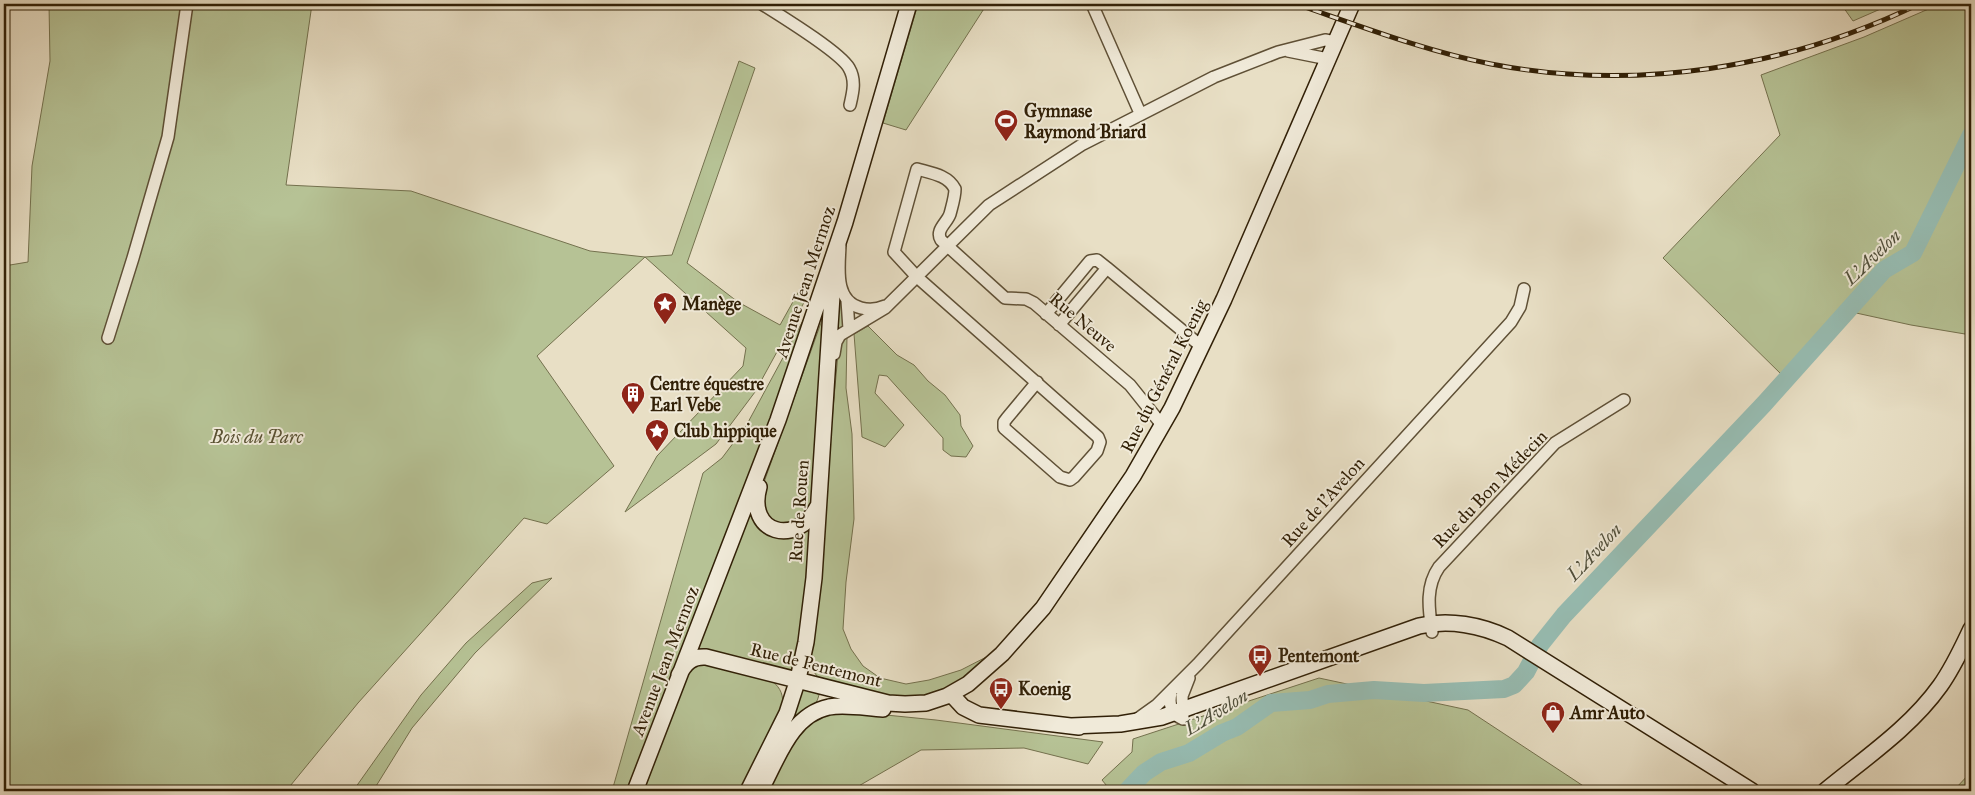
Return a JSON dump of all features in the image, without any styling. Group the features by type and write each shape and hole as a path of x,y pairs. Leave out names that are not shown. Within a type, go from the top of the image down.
{"street":[{"path":"108,338 158,175 170,126 187,4"},
{"path":"762,4 845,62 854,80 850,105"},
{"name":"Avenue Jean Mermoz","path":"636,791 679,675 768,449 845,222 909,4"},
{"path":"1092,4 1140,113"},
{"name":"Rue du Général Koenig","path":"957,691 1002,654 1043,608 1133,476 1162,425 1202,347 1352,4"},
{"path":"825,392 836,342 841,333 876,315 891,303 976,216 997,199 1084,144 1140,113 1214,77 1283,51 1320,40 1336,42"},
{"path":"1283,51 1328,59"},
{"path":"947,246 940,239 939,235 942,225 949,217 956,189 942,177 917,169 893,251 917,277 1037,382 1100,440 1097,451 1070,480 1060,477 1004,428 1004,422 1037,382"},
{"name":"Rue de Rouen","path":"748,791 787,712 798,679 810,614 819,503 831,300 845,222"},
{"path":"841,241 839,278 843,294 855,306 866,309 877,309 891,303"},
{"name":"Rue Neuve","path":"947,246 1006,298 1030,300 1130,385 1162,425"},
{"path":"1046,314 1090,261 1097,260 1202,347"},
{"path":"1059,325 1107,268"},
{"name":"Rue de l'Avelon","path":"1128,723 1149,712 1198,664 1511,322 1520,307 1524,289"},
{"path":"848,300 849,329"},
{"name":"Rue du Bon Médecin","path":"1431,628 1430,586 1436,572 1444,562 1555,443 1624,400"},
{"path":"768,449 756,500 757,510 765,522 771,528 780,531 796,529 809,519 819,503"},
{"path":"957,691 978,709 993,716 1110,732 1130,732 1150,729 1180,714 1431,628 1490,637 1526,651 1752,791"},
{"path":"1825,791 1899,730 1924,706 1945,678 1971,629"},
{"name":"Rue de Pentemont","path":"679,675 685,665 691,660 706,657 894,704 926,703 957,691"},
{"path":"1180,714 1183,689 1198,664"},
{"path":"814,714 822,699 822,691 819,685"},
{"path":"1172,690 1170,701 1180,714"},
{"path":"760,791 790,735 797,726 814,714 835,707 902,709 926,703"},
{"path":"756,791 775,748 787,712"},
{"path":"1071,726 1128,723 1180,714"}],"green space":[{"name":"Bois du Parc","path":"49,4 312,4 286,185 411,191 590,251 645,257 537,356 614,466 547,524 524,518 358,703 286,791 4,791 4,266 28,262 32,166 50,61"},
{"path":"918,4 987,4 906,130 883,123"},
{"path":"1841,4 1892,4 1853,21"},
{"path":"1940,4 1971,4 1971,335 1911,325 1847,311 1784,377 1663,258 1780,135 1761,75 1864,37"},
{"path":"739,61 755,68 687,263 738,302 780,325 804,282 807,297 755,392 716,444 625,512 657,456 743,366 746,348 645,257 672,255"},
{"path":"839,293 846,325 835,331"},
{"path":"806,315 807,323 629,791 612,791 703,473 722,458 746,426"},
{"path":"822,320 824,323 813,503 797,524 778,525 762,512 763,485"},
{"path":"868,326 897,355 914,365 928,381 945,395 960,415 961,426 973,446 966,457 951,456 943,450 943,438 887,376 879,375 875,393 904,425 885,447 862,437 854,334"},
{"path":"847,336 846,388 852,434 854,519 846,582 843,629 851,649 863,666 880,678 906,684 929,680 961,670 998,651 962,681 939,692 922,696 890,696 858,690 824,680 817,676 808,664 813,629 839,343"},
{"path":"751,507 767,530 812,523 803,623 794,673 696,651"},
{"path":"552,578 475,653 412,728 373,791 353,791 421,695 466,643 532,583"},
{"path":"698,664 711,664 771,680 778,686 781,692 783,708 745,791 644,791 686,675"},
{"path":"1319,678 1468,710 1591,791 1111,791 1102,780 1132,752 1133,739"},
{"path":"803,684 819,695 812,708 792,723 790,720"},
{"path":"834,712 856,712 936,720 1103,742 1088,764 1024,748 921,750 850,791 767,791 791,743 799,733 820,717"},
{"path":"1971,772 1971,791 1953,791 1955,789"}],"waterway":[{"name":"L'Avelon","path":"1127,791 1144,773 1161,762 1189,753 1222,733 1237,727 1271,703 1310,700 1328,694 1374,690 1424,693 1504,689 1514,685 1526,672 1540,645 1564,615 1764,404 1884,270 1913,253 1971,135"}],"railway":[{"path":"1296,4 1393,37 1466,59 1546,72 1600,75 1655,74 1710,68 1764,58 1817,44 1869,26 1919,4"}],"place":[{"name":"Gymnase Raymond Briard","path":"1006,142"},
{"name":"Manège","path":"665,325"},
{"name":"Centre équestre Earl Vebe","path":"633,415"},
{"name":"Club hippique","path":"657,452"},
{"name":"Pentemont","path":"1260,677"},
{"name":"Koenig","path":"1001,710"},
{"name":"Amr Auto","path":"1553,734"}]}
